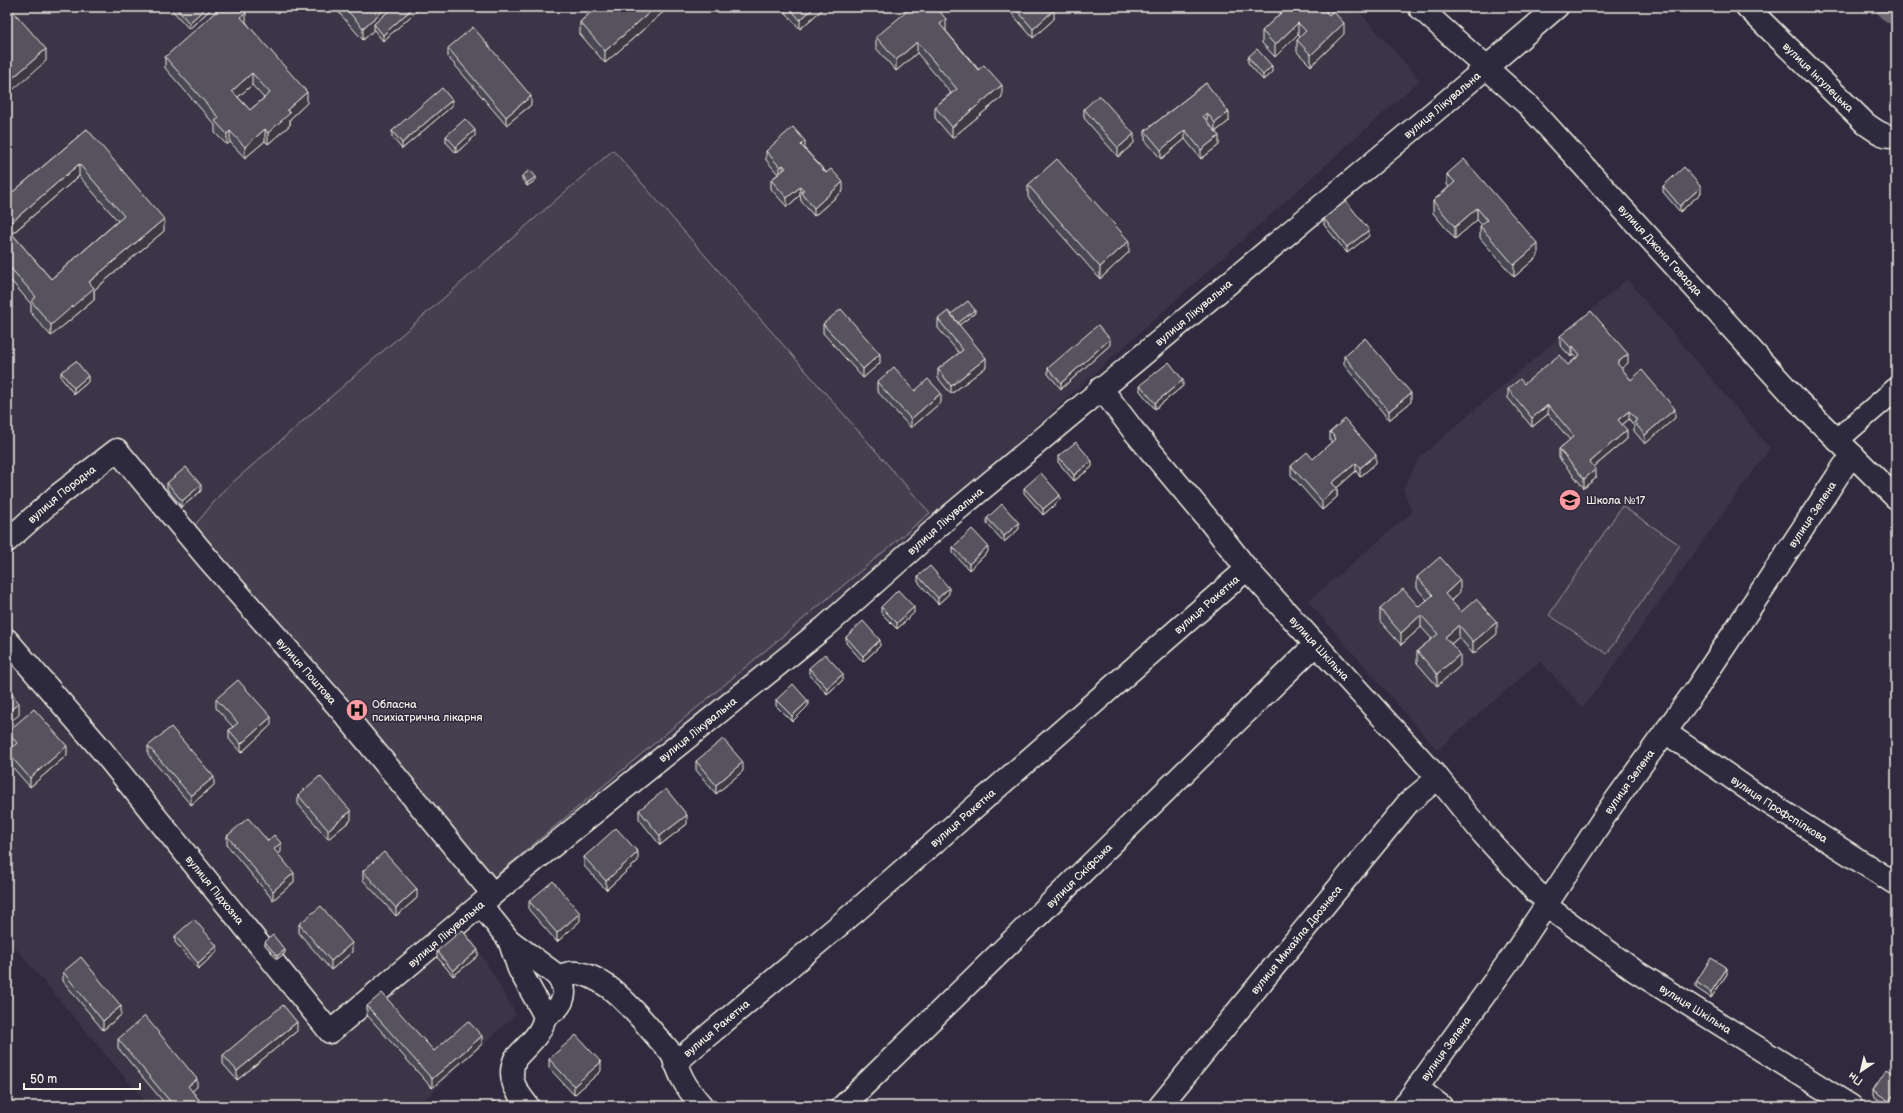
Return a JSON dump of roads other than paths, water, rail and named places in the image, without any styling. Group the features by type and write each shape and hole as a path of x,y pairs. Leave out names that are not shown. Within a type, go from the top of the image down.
{"street":[{"name":"вулиця Джона Говарда","path":"1419,7 1529,106 1798,401 1896,498"},
{"name":"вулиця Лікувальна","path":"330,1032 487,899 824,627 951,514 1486,68 1557,7"},
{"name":"вулиця Інгулецька","path":"1747,7 1866,124 1881,134 1892,137 1896,135"},
{"name":"вулиця Шкільна","path":"1101,388 1133,430 1211,523 1247,569 1438,778 1483,834 1546,903 1636,971 1852,1106"},
{"path":"1837,440 1896,389"},
{"name":"вулиця Поштова","path":"117,450 209,560 341,710 487,899 509,940"},
{"name":"вулиця Породна","path":"7,541 56,497 117,450"},
{"name":"вулиця Зелена","path":"1404,1106 1514,954 1546,903 1610,808 1665,732 1755,602 1832,483 1854,456"},
{"name":"вулиця Ракетна","path":"675,1063 856,911 1247,569"},
{"name":"вулиця Підхозна","path":"7,640 100,748 330,1032"},
{"name":"вулиця Скіфська","path":"843,1106 1316,644"},
{"name":"вулиця Профспілкова","path":"1665,732 1761,798 1896,884"},
{"name":"вулиця Михайла Дрознеса","path":"1160,1106 1408,803 1438,778"},
{"path":"509,940 544,964 559,977 564,987 562,1002 553,1012 544,1016"},
{"path":"509,940 519,969 542,1008 544,1016 542,1026 515,1059 512,1066 511,1073 515,1090 528,1106"},
{"path":"559,977 568,973 581,974 604,984 628,1004 671,1054 683,1080 702,1106"},
{"path":"1417,1088 1441,1106"}],"waterway":[{"path":"1890,7 1896,11"}],"place":[{"name":"Школа №17","path":"1570,500"},
{"name":"Обласна психіатрична лікарня","path":"357,710"}]}
